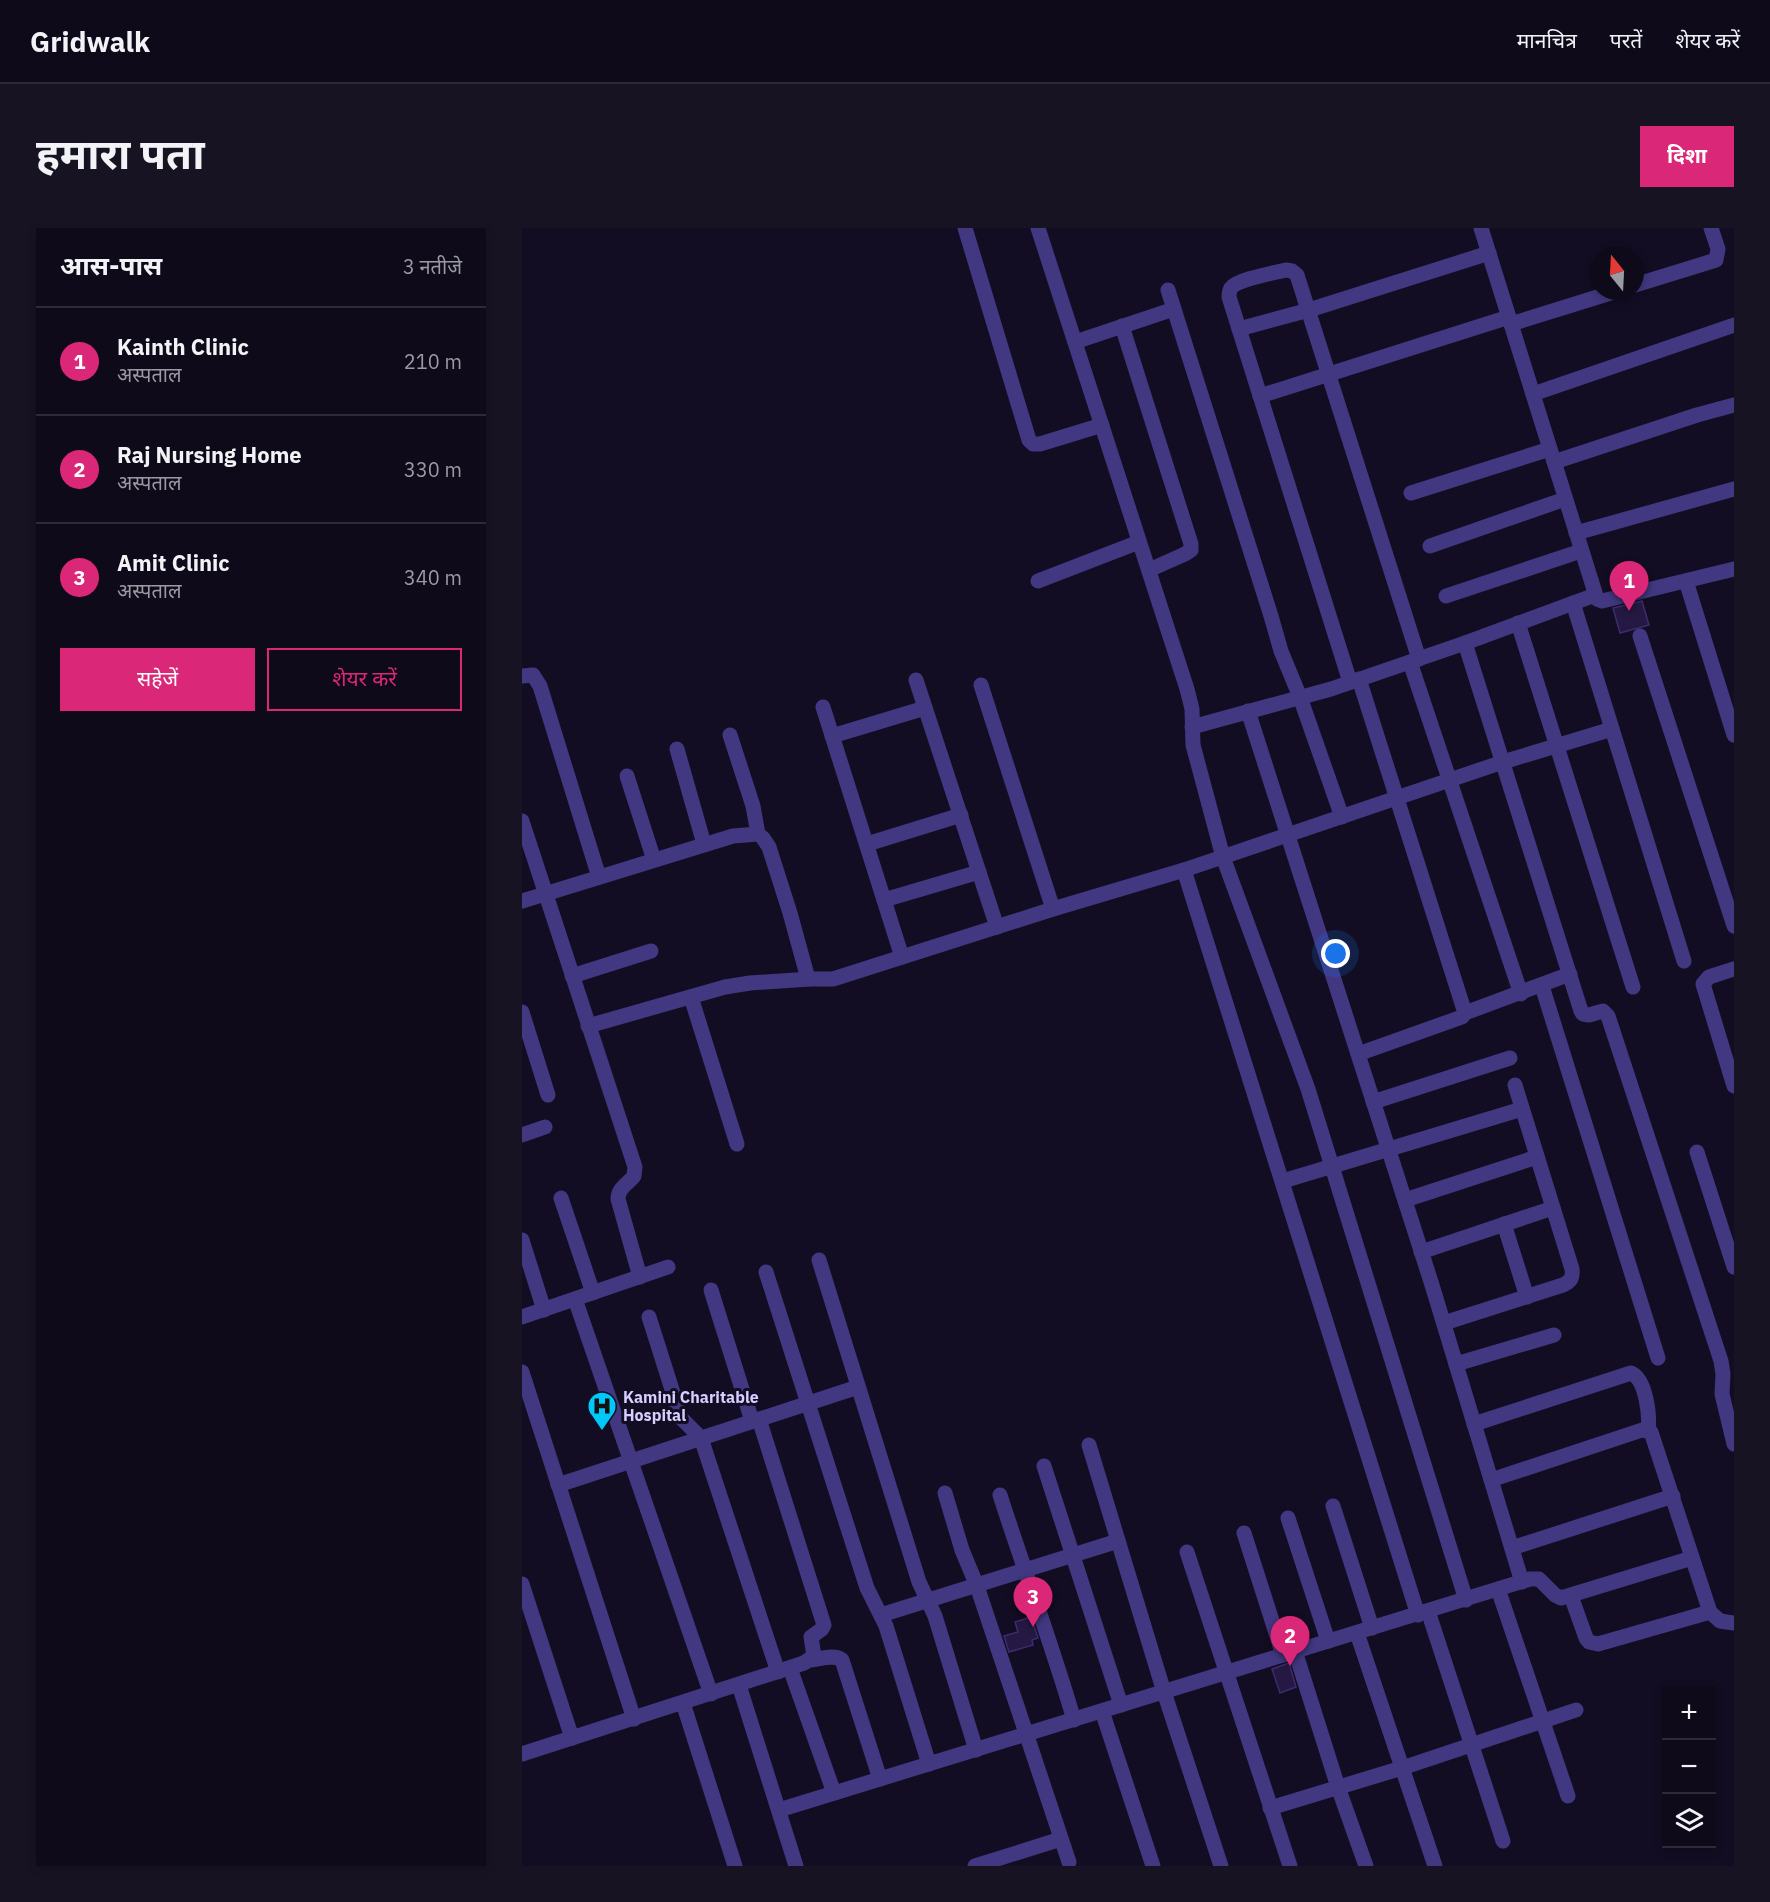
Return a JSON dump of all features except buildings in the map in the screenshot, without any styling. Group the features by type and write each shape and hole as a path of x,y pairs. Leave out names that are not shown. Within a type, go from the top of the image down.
{"street":[{"path":"964,228 1029,440 1033,444 1040,444 1101,425"},
{"path":"1038,228 1187,689 1192,709 1193,745 1223,857 1308,1089 1466,1600"},
{"path":"1481,228 1595,595 1602,601 1734,569"},
{"path":"1644,282 1716,260 1718,249 1711,228"},
{"path":"1239,329 1309,310 1489,253"},
{"path":"1465,1013 1229,297 1229,290 1232,286 1254,278 1286,270 1297,275 1415,660 1449,780 1521,994"},
{"path":"1168,290 1277,640 1300,697 1342,817"},
{"path":"1260,396 1327,374 1590,298"},
{"path":"1075,342 1174,309"},
{"path":"1533,394 1734,325"},
{"path":"1122,326 1191,544 1191,550 1185,554 1149,570"},
{"path":"1411,493 1734,405"},
{"path":"1576,532 1734,489"},
{"path":"1430,546 1565,499"},
{"path":"1038,581 1139,542"},
{"path":"1446,596 1581,551"},
{"path":"1686,581 1734,735"},
{"path":"1192,727 1354,681 1595,595"},
{"path":"1572,603 1684,961"},
{"path":"1518,623 1633,987"},
{"path":"1640,636 1734,926"},
{"path":"1465,643 1583,1014 1588,1016 1604,1011 1608,1016 1721,1361 1722,1394 1734,1444"},
{"path":"522,676 533,675 540,686 598,877"},
{"path":"916,680 997,927"},
{"path":"981,685 1053,909"},
{"path":"823,707 902,957"},
{"path":"832,736 926,708"},
{"path":"1248,711 1444,1323 1522,1582"},
{"path":"588,1026 750,982 833,979 1184,870 1503,762 1612,729"},
{"path":"730,735 753,806 758,834"},
{"path":"677,748 704,844"},
{"path":"627,776 654,860"},
{"path":"867,844 961,815"},
{"path":"522,821 635,1167 634,1176 621,1188 618,1199 640,1277"},
{"path":"522,901 704,844 747,834 758,834 769,847 790,912 804,969 810,979"},
{"path":"1184,870 1282,1181 1423,1613 1472,1744 1503,1841"},
{"path":"884,900 979,872"},
{"path":"572,976 651,951"},
{"path":"1734,969 1709,977 1703,984 1734,1086"},
{"path":"1358,1054 1462,1017 1465,1013 1570,974"},
{"path":"1542,986 1658,1358"},
{"path":"691,997 737,1144"},
{"path":"522,1012 548,1095"},
{"path":"1373,1102 1510,1058"},
{"path":"1444,1323 1563,1285 1573,1276 1515,1085"},
{"path":"1282,1181 1522,1109"},
{"path":"522,1135 545,1127"},
{"path":"1697,1152 1734,1267"},
{"path":"1405,1200 1537,1157"},
{"path":"561,1198 593,1293"},
{"path":"1421,1252 1553,1208"},
{"path":"1504,1224 1527,1297"},
{"path":"522,1240 544,1310"},
{"path":"819,1260 919,1581 935,1616 976,1750"},
{"path":"522,1317 668,1267"},
{"path":"766,1272 867,1588 881,1615 930,1764"},
{"path":"711,1290 824,1625 811,1637 814,1656 811,1660"},
{"path":"575,1299 711,1694"},
{"path":"649,1317 681,1418 701,1438 784,1670 834,1793"},
{"path":"1456,1364 1554,1335"},
{"path":"522,1372 633,1719"},
{"path":"1474,1424 1631,1372 1638,1378 1648,1408 1650,1418 1648,1430"},
{"path":"558,1485 858,1387"},
{"path":"1491,1480 1648,1430"},
{"path":"1648,1430 1654,1437 1710,1612 1720,1621 1734,1623"},
{"path":"1089,1445 1164,1692 1221,1866"},
{"path":"1044,1466 1121,1706"},
{"path":"945,1493 962,1550 977,1586 1069,1862"},
{"path":"1000,1494 1056,1659 1074,1720"},
{"path":"1512,1548 1673,1496"},
{"path":"1333,1506 1364,1631 1402,1768 1435,1866"},
{"path":"1288,1518 1328,1641"},
{"path":"1244,1533 1366,1866"},
{"path":"881,1615 1118,1541"},
{"path":"1186,1552 1290,1866"},
{"path":"779,1810 1522,1582 1539,1579 1561,1598 1692,1558"},
{"path":"522,1584 572,1738"},
{"path":"1498,1589 1568,1796"},
{"path":"1571,1596 1586,1638 1589,1642 1598,1644 1710,1612"},
{"path":"522,1754 811,1660 839,1657 842,1660 880,1779"},
{"path":"739,1685 796,1866"},
{"path":"683,1703 735,1866"},
{"path":"1270,1808 1402,1768 1576,1710"},
{"path":"1102,1711 1153,1866"},
{"path":"975,1866 1061,1839"}],"place":[{"name":"Kainth Clinic","path":"1629,611"},
{"name":"Kamini Charitable Hospital","path":"602,1432"},
{"name":"Amit Clinic","path":"1033,1627"},
{"name":"Raj Nursing Home","path":"1290,1666"}]}
